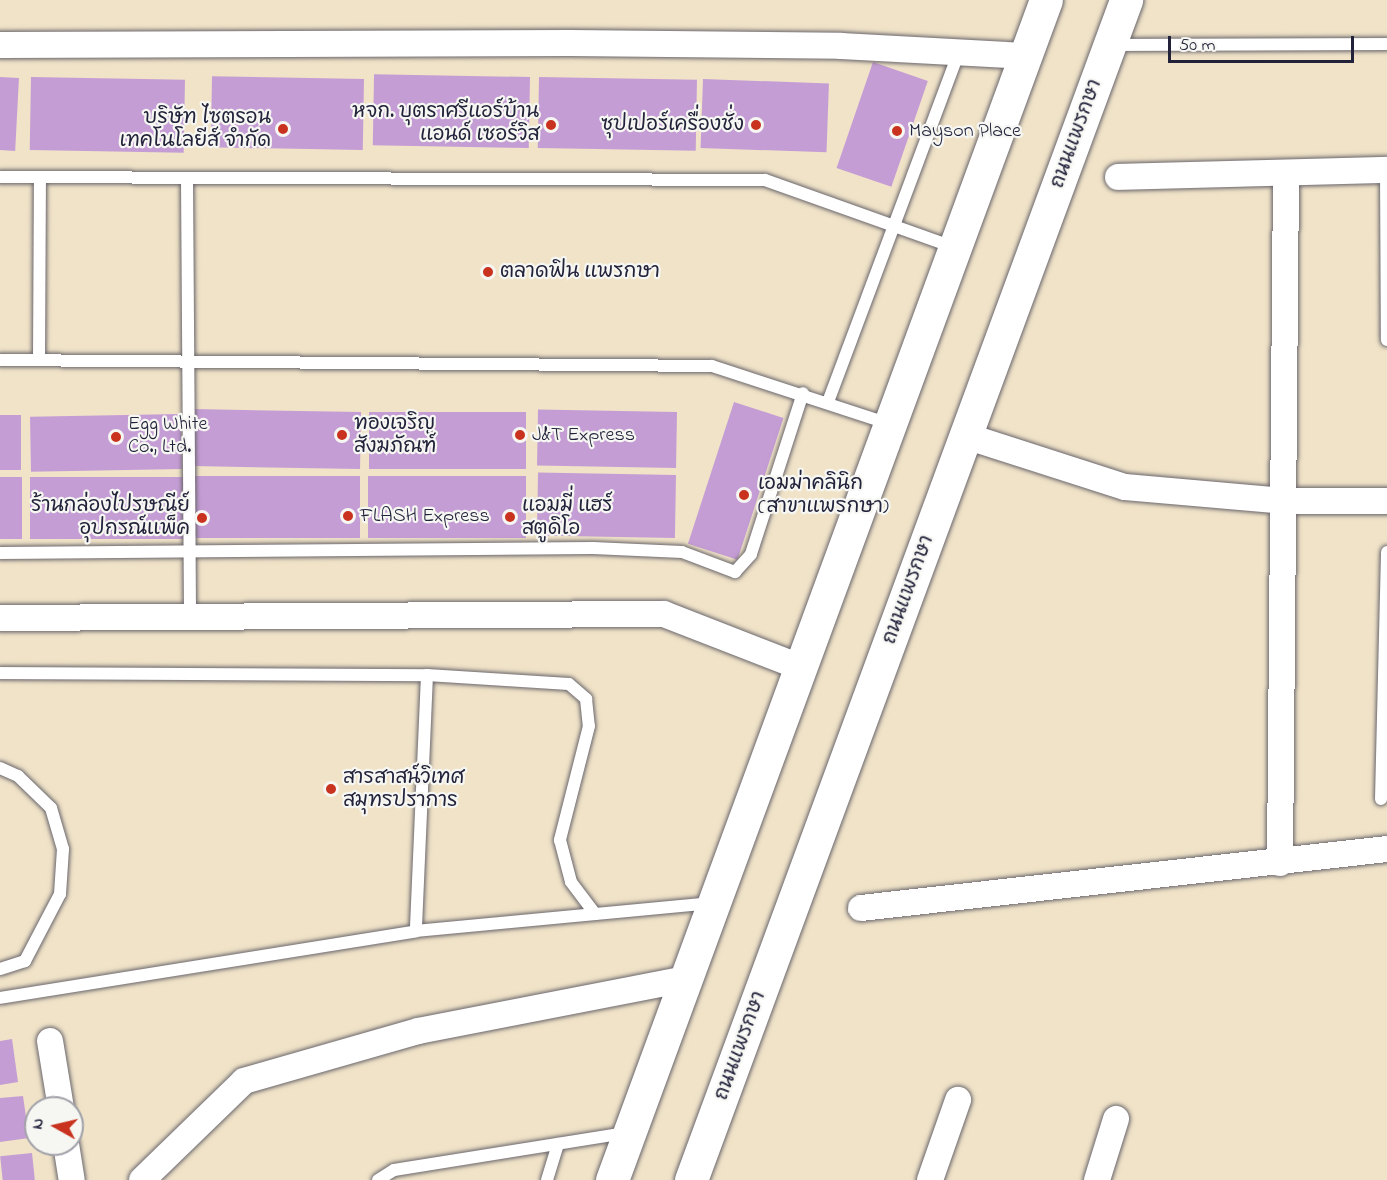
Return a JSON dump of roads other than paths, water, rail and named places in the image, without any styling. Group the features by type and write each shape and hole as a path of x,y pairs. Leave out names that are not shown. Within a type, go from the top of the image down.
{"main road":[{"path":"612,1180 1046,0"},
{"name":"ถนนแพรกษา","path":"691,1180 1126,0"}],"street":[{"path":"0,45 570,43 959,52 1026,56"},
{"path":"1118,177 1386,170"},
{"path":"1280,863 1286,501 1286,174"},
{"path":"966,436 1125,487 1286,501 1387,501"},
{"path":"0,618 664,614 800,667"},
{"path":"861,908 1280,863 1387,849"},
{"path":"142,1180 244,1081 418,1031 686,979"},
{"path":"50,1041 59,1096"},
{"path":"930,1180 958,1100"},
{"path":"1097,1180 1116,1119"},
{"path":"68,1156 72,1180"}],"lane":[{"path":"1110,45 1387,44"},
{"path":"828,402 899,225 959,52"},
{"path":"1386,170 1387,340"},
{"path":"0,177 188,181 765,180 899,225 956,249"},
{"path":"39,178 39,360"},
{"path":"188,181 186,362 190,618"},
{"path":"0,360 186,362 303,359 712,366 803,393 890,424"},
{"path":"0,553 593,548 682,552 735,572 751,554 803,393"},
{"path":"1381,798 1387,552"},
{"path":"0,673 427,675 569,684 586,699 589,726 560,840 571,882 595,914"},
{"path":"416,931 427,675"},
{"path":"0,768 18,776 51,808 63,849 60,894 25,961 0,969"},
{"path":"0,998 416,931 713,903"},
{"path":"378,1180 394,1170 629,1132"},
{"path":"547,1180 558,1144"}],"place":[{"name":"หจก. บุตราศรีแอร์บ้าน แอนด์ เซอร์วิส","path":"551,125"},
{"name":"ซุปเปอร์เครื่องชั่ง","path":"756,125"},
{"name":"บริษัท ไซตรอน เทคโนโลยีส์ จำกัด","path":"283,129"},
{"name":"Mayson Place","path":"897,131"},
{"name":"ตลาดฟิน แพรกษา","path":"488,272"},
{"name":"ทองเจริญ สังฆภัณฑ์","path":"342,435"},
{"name":"J&T Express","path":"520,435"},
{"name":"Egg White Co., Ltd.","path":"116,437"},
{"name":"เอมม่าคลินิก (สาขาแพรกษา)","path":"744,495"},
{"name":"FLASH Express","path":"348,516"},
{"name":"แอมมี่ แฮร์ สตูดิโอ","path":"510,517"},
{"name":"ร้านกล่องไปรษณีย์ อุปกรณ์แพ็ค","path":"202,518"},
{"name":"สารสาสน์วิเทศ สมุทรปราการ","path":"331,789"}]}
